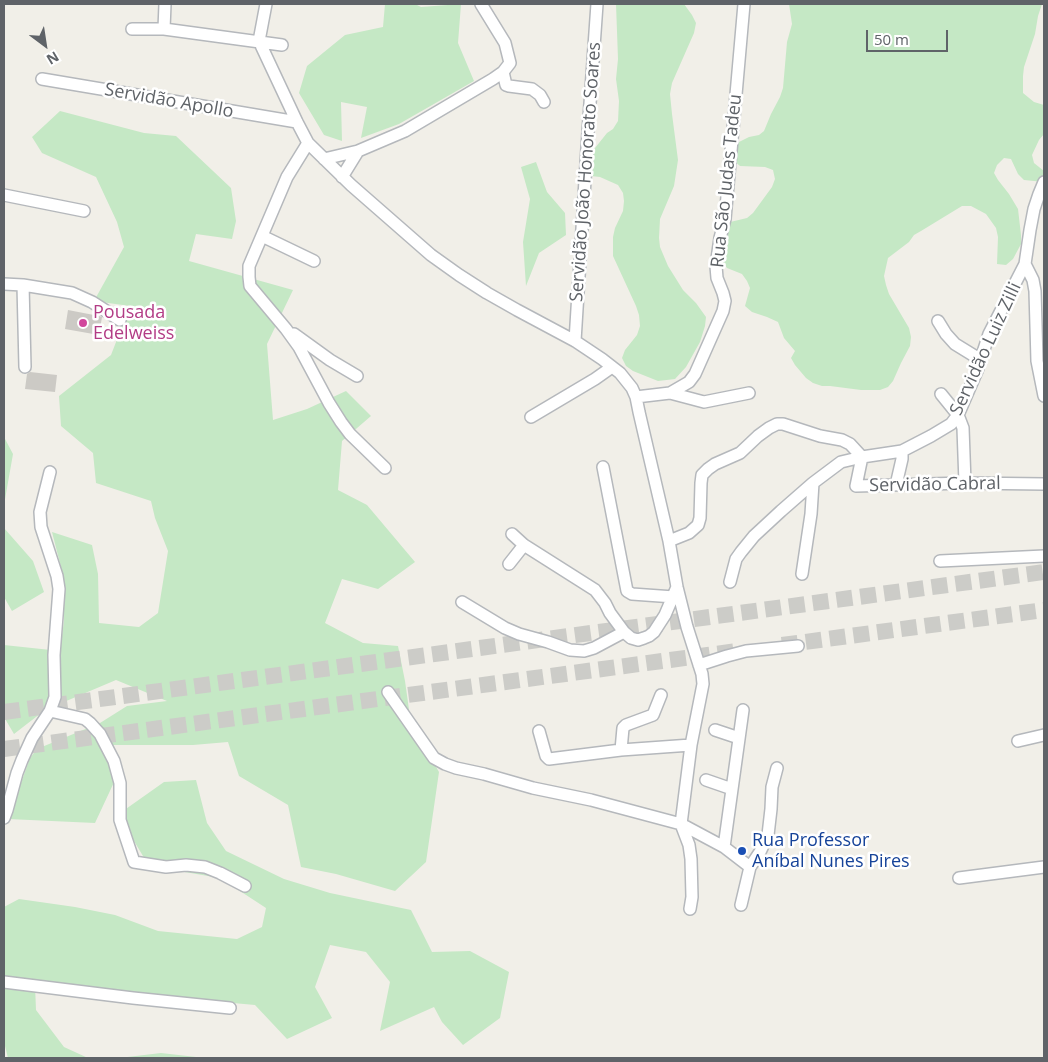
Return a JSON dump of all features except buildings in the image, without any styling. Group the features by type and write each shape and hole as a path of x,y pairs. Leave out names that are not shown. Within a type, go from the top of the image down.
{"street":[{"path":"164,29 165,4"},
{"path":"266,4 259,41 296,122 308,143 351,185 431,255 459,275 516,310 575,341 602,359 626,380 636,397 669,541 676,592 702,674 703,684 691,745 681,824 689,845 691,859 692,897 690,910"},
{"path":"324,158 358,151 405,131 493,80 503,72 510,63 505,43 481,4"},
{"name":"Servidão João Honorato Soares","path":"575,341 598,4"},
{"name":"Rua São Judas Tadeu","path":"636,397 670,393 689,382 695,374 723,312 725,301 717,278 716,266 725,219 744,4"},
{"path":"132,29 164,29 282,45"},
{"path":"503,72 506,85 532,89 540,95 544,102"},
{"name":"Servidão Apollo","path":"42,79 296,122"},
{"path":"308,143 287,177 249,266 250,286 299,347 341,422 350,434 384,468"},
{"path":"342,176 358,151"},
{"name":"Servidão Luiz Zilli","path":"730,582 736,559 754,536 813,483 841,462 902,451 951,424 958,415 981,360 989,334 1026,264 1033,216 1044,182"},
{"path":"4,195 84,211"},
{"path":"262,236 314,261"},
{"path":"1026,264 1035,291 1037,361 1044,396"},
{"path":"4,284 23,285 72,293 92,302 120,320"},
{"path":"23,285 25,367"},
{"path":"938,321 955,344 981,360"},
{"path":"286,329 330,360 357,376"},
{"path":"531,417 596,379 612,367"},
{"path":"670,393 704,402 749,393"},
{"path":"941,394 958,415 963,428 964,484"},
{"path":"669,541 688,533 698,524 700,518 702,475 720,461 740,453 758,436 777,424 842,440 850,444 862,457"},
{"path":"896,485 902,460 902,451"},
{"name":"Servidão Cabral","path":"862,457 856,486 1044,484"},
{"path":"602,466 627,591 632,594 676,592"},
{"path":"4,818 22,760 32,738 50,711 55,698 54,655 57,576 41,527 40,512 50,472"},
{"path":"802,574 812,514 813,483"},
{"path":"512,534 524,545 595,590 624,632 632,638 638,640 654,632 676,592"},
{"path":"509,564 524,545"},
{"path":"940,561 1044,556"},
{"path":"462,602 505,628 570,650 584,651 624,632"},
{"path":"699,665 746,651 798,646"},
{"path":"388,692 434,758 445,764 533,788 591,800 681,824 724,847 750,867"},
{"path":"622,750 623,728 626,725 653,716 661,696"},
{"path":"724,847 743,710"},
{"path":"50,711 84,719 100,734 114,761 120,783 120,820 134,862 166,867 186,865 205,867 245,886"},
{"path":"715,730 739,738"},
{"path":"539,731 546,756 549,759 622,750 691,745"},
{"path":"1018,741 1044,735"},
{"path":"741,905 750,867 768,834 772,787 777,768"},
{"path":"706,780 732,789"},
{"path":"959,878 1044,867"},
{"path":"4,982 230,1008"}],"green space":[{"path":"385,4 415,4 421,7 461,4 458,43 474,81 399,124 361,138 367,107 341,102 342,141 324,135 299,93 307,66 345,35 383,27"},
{"path":"616,4 684,4 696,23 694,33 672,83 670,94 678,160 674,186 660,219 659,238 660,247 668,266 683,290 706,317 700,342 686,367 675,379 658,381 633,371 626,366 622,358 625,350 637,335 640,326 636,306 613,256 613,237 623,211 623,193 618,185 600,177 591,176 585,172 588,155 607,133 613,129 618,121"},
{"path":"789,4 1042,4 1035,34 1024,67 1023,93 1034,102 1044,105 1044,134 1032,155 1034,163 1044,171 1044,182 1024,180 1018,174 1011,159 1004,158 997,165 994,173 1018,209 1021,244 1013,259 1006,265 997,264 998,237 996,228 986,214 971,206 962,206 914,235 909,242 888,258 884,276 886,285 889,294 909,328 911,337 910,346 893,381 888,387 880,390 822,386 806,378 791,358 795,351 784,338 778,322 752,312 745,306 750,288 747,281 742,274 727,268 717,254 726,223 747,218 753,213 772,187 775,179 773,170 765,167 740,166 733,160 733,145 749,137 759,135 764,131 780,97 783,88 787,42 792,24"},
{"path":"60,111 144,133 176,136 231,188 236,221 232,239 196,234 189,261 293,290 267,344 273,420 307,409 346,391 371,416 342,441 338,490 367,505 415,562 378,589 342,579 325,623 363,643 398,646 411,724 439,772 426,862 395,891 336,874 301,867 288,805 239,776 228,742 193,745 110,745 116,778 95,823 8,819 30,758 37,749 100,723 127,706 167,701 116,680 45,710 14,734 4,717 4,645 60,651 64,621 63,575 52,532 92,545 98,574 99,623 139,627 158,613 168,551 155,518 151,501 96,483 93,453 61,426 59,396 111,355 130,306 94,301 124,247 117,222 96,177 42,153 32,137"},
{"path":"536,162 547,192 565,213 566,235 539,253 526,286 523,242 530,199 521,167"},
{"path":"4,437 13,454 4,505"},
{"path":"4,528 33,561 44,592 12,611 4,597"},
{"path":"196,780 207,823 226,851 284,879 330,893 411,910 432,952 470,951 509,972 500,1018 463,1045 442,1022 434,1007 380,1031 390,982 366,952 330,945 315,987 332,1018 287,1039 255,1005 35,985 36,1010 64,1047 88,1058 8,1058 4,1042 4,907 19,899 115,915 158,931 237,939 262,927 266,908 220,878 149,866 131,836 123,811 164,782"},
{"path":"161,1053 205,1058 119,1058"}],"tunnel":[{"path":"4,712 1044,572"},
{"path":"782,645 1044,610"},
{"path":"4,749 737,651"}],"place":[{"name":"Pousada Edelweiss","path":"83,323"},
{"name":"Rua Professor Aníbal Nunes Pires","path":"742,851"}]}
